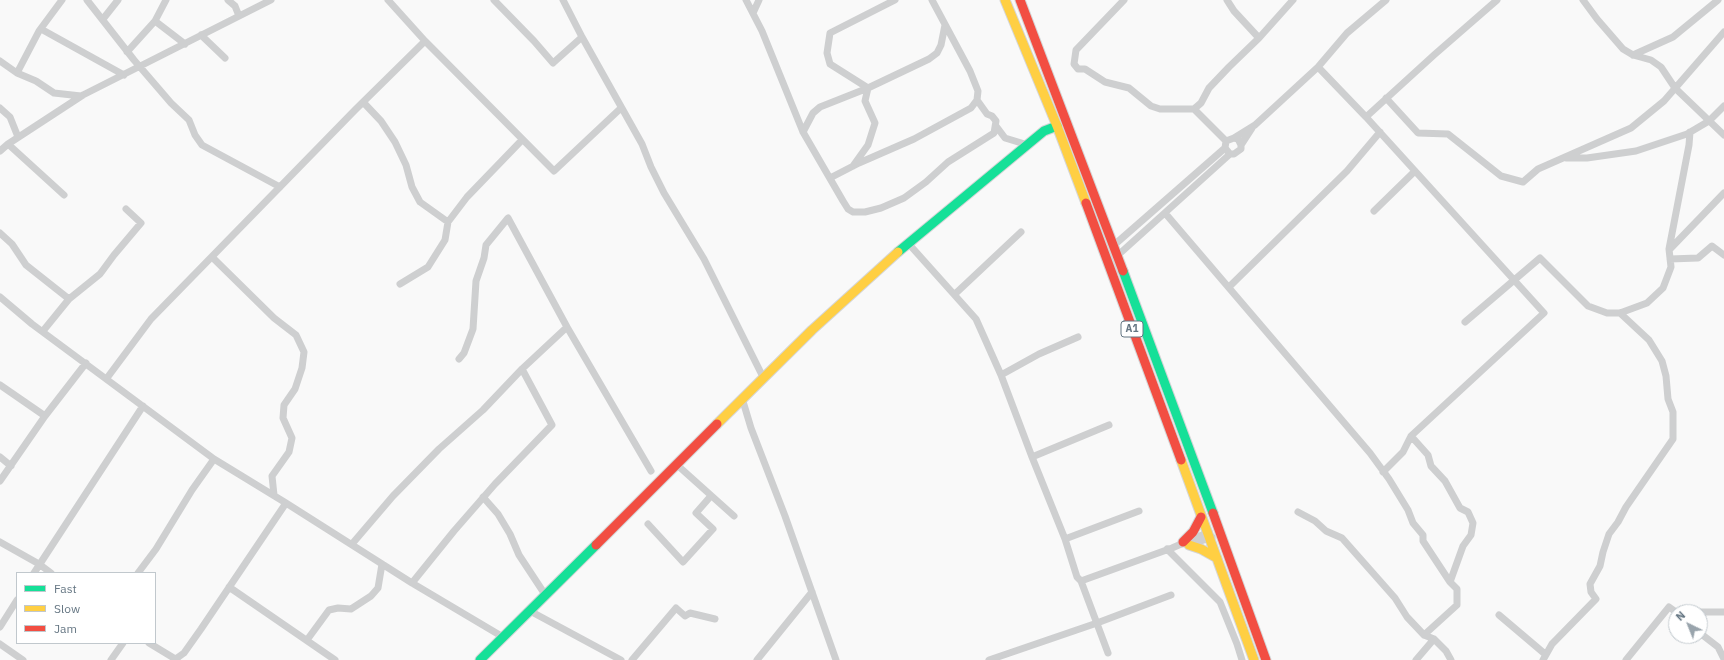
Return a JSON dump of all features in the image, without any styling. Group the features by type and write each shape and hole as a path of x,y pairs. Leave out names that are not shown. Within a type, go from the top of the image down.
{"main road":[{"name":"A1","path":"1006,0 1056,126 1254,660"},
{"name":"A1","path":"1020,0 1117,256 1266,660"},
{"path":"480,660 546,596 763,377 812,330 908,243 938,221 975,187 1044,131 1056,126"},
{"path":"1202,517 1186,544 1201,549 1217,558"}],"street":[{"path":"17,72 41,29 62,0"},
{"path":"88,0 127,52 171,103 189,120 195,135 202,145 280,187"},
{"path":"103,19 118,0"},
{"path":"127,52 155,21 166,0"},
{"path":"228,0 235,6 239,16"},
{"path":"0,151 18,137 83,95 271,0"},
{"path":"388,0 425,41 554,171 620,108"},
{"path":"494,0 553,63 582,37"},
{"path":"563,0 620,108 642,144 650,167 664,193 704,259 763,377"},
{"path":"746,0 762,31 803,132 848,209 853,212 865,212 881,208 910,194 948,162 991,136 994,133 996,121 992,116 987,114 977,100"},
{"path":"753,13 759,0"},
{"path":"868,88 830,64 827,53 830,33 895,0"},
{"path":"830,178 914,139 971,108 977,100 978,91 970,71 932,0"},
{"path":"1124,0 1076,50 1074,64 1078,69 1085,69 1105,82 1129,88 1151,106 1160,109 1194,109 1201,103 1209,88 1228,67 1259,38 1292,0"},
{"path":"1226,0 1259,38"},
{"path":"1117,256 1165,213 1227,148 1234,138 1255,125 1318,67 1347,33 1386,0"},
{"path":"1366,117 1434,54 1497,0"},
{"path":"1583,0 1623,49 1633,55 1651,60 1661,67 1675,88 1724,135"},
{"path":"1633,55 1673,37 1718,0"},
{"path":"155,21 185,44"},
{"path":"803,132 813,113 820,107 868,88 933,56 941,46 945,25"},
{"path":"41,29 124,75"},
{"path":"1386,98 1418,133 1448,134 1501,176 1523,182 1538,169 1631,128 1664,101 1724,32"},
{"path":"201,35 225,58"},
{"path":"107,378 151,319 363,102 425,41"},
{"path":"0,61 54,93 83,95"},
{"path":"1318,67 1380,132 1544,313 1411,436 1403,452 1383,472"},
{"path":"853,166 868,145 875,123 865,101 868,88"},
{"path":"363,102 395,142 406,165 412,187 420,202 448,222"},
{"path":"1562,158 1587,158 1636,150 1690,132 1709,121 1724,106"},
{"path":"0,108 10,117 18,137"},
{"path":"1194,109 1227,148 1238,152 1255,125"},
{"path":"996,126 1005,138 1028,145"},
{"path":"1228,287 1347,171 1380,132"},
{"path":"1465,322 1540,258 1588,306 1607,313 1620,313 1647,303 1663,288 1671,267 1669,249 1689,145 1690,132"},
{"path":"1234,138 1238,140 1241,145"},
{"path":"400,284 428,267 445,240 448,222 466,196 522,140"},
{"path":"8,144 64,195"},
{"path":"1113,246 1227,148"},
{"path":"1374,211 1415,171"},
{"path":"1669,249 1724,193"},
{"path":"43,331 69,299 100,274 141,223 126,209"},
{"path":"1165,213 1349,427 1383,472 1408,510 1413,523 1423,535 1424,541 1450,582 1457,589 1457,605 1424,635"},
{"path":"460,359 464,353 473,329 476,281 484,258 486,245 508,218 567,327 651,471"},
{"path":"955,294 1021,232"},
{"path":"0,233 12,244 26,265 69,299"},
{"path":"908,243 976,319 1001,375 1065,539 1077,577 1081,581 1108,654"},
{"path":"1670,259 1698,258 1712,246 1724,255"},
{"path":"212,257 274,318 296,335 304,352 302,368 295,389 284,405 284,418 292,438 289,452 272,476 274,496"},
{"path":"0,297 214,459 286,502 412,583 503,637"},
{"path":"1499,615 1544,657 1552,644 1596,599 1591,592 1590,584 1600,566 1609,534 1673,439 1673,412 1668,399 1666,376 1662,362 1649,340 1620,313"},
{"path":"352,544 379,511 439,449 483,410 522,369 567,327"},
{"path":"1001,375 1039,354 1078,337"},
{"path":"0,481 44,416 86,363"},
{"path":"412,583 483,497 552,425 522,369"},
{"path":"0,385 44,416"},
{"path":"742,398 751,428 825,625 836,660"},
{"path":"35,572 143,406"},
{"path":"1032,457 1109,425"},
{"path":"1411,436 1428,455 1431,466 1446,481 1460,508 1468,512 1473,523 1471,535 1463,546 1450,582"},
{"path":"0,457 11,466"},
{"path":"139,572 156,549 192,490 214,459"},
{"path":"676,464 710,497 724,506 734,516"},
{"path":"483,497 498,514 510,534 519,554 546,596"},
{"path":"648,524 683,562 713,529 696,514 710,497"},
{"path":"152,644 176,660 184,653 286,502"},
{"path":"1065,539 1139,511"},
{"path":"1298,512 1315,521 1326,531 1342,538 1395,598 1408,617 1424,635 1434,639 1446,651 1451,660"},
{"path":"1081,581 1219,531"},
{"path":"0,542 39,564 50,572"},
{"path":"1170,548 1220,602 1242,660"},
{"path":"307,640 329,610 338,608 350,609 371,596 378,588 382,564"},
{"path":"229,587 335,660"},
{"path":"757,660 812,592"},
{"path":"989,660 1097,623 1171,595"},
{"path":"0,627 16,602"},
{"path":"632,660 676,608 685,616 690,613 715,619"},
{"path":"1626,660 1668,608"},
{"path":"530,611 609,657 621,660"},
{"path":"1708,612 1724,612"},
{"path":"1416,660 1434,639"},
{"path":"1708,639 1718,647 1721,658"},
{"path":"0,644 24,660"},
{"path":"111,660 122,644"}],"traffic: fast":[{"path":"898,252 1044,131 1057,126"},
{"path":"1123,271 1213,513"},
{"path":"480,660 596,545"}],"traffic: slow":[{"path":"1005,0 1057,126 1086,203"},
{"path":"717,424 812,330 898,252"},
{"path":"1181,460 1254,660"},
{"path":"1189,545 1201,549 1217,558"}],"traffic: jam":[{"path":"1020,0 1123,271"},
{"path":"1086,203 1181,460"},
{"path":"596,545 717,424"},
{"path":"1213,513 1266,660"},
{"path":"1183,542 1193,532 1201,517"}]}
